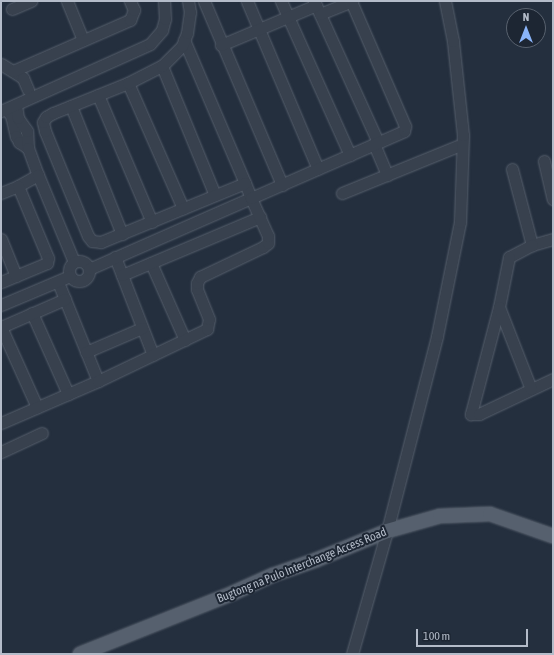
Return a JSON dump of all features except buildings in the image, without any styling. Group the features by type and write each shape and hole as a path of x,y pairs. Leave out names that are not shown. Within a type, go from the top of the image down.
{"main road":[{"name":"Bugtong na Pulo Interchange Access Road","path":"80,654 233,593 273,575 316,560 387,531 440,516 490,514 553,536"}],"street":[{"path":"12,9 31,1"},
{"path":"66,1 83,40"},
{"path":"13,71 130,20 134,10 130,1"},
{"path":"74,262 28,148 19,142 11,115 7,109 150,44 162,30 165,18 164,1"},
{"path":"188,1 190,12 187,33 182,46 162,66 128,84 46,117 43,122 45,131 88,236 92,241 100,242 122,234 245,183"},
{"path":"204,1 221,45 282,185"},
{"path":"247,1 318,169"},
{"path":"281,1 350,155"},
{"path":"89,269 404,131 405,126 351,1 317,7 288,17 221,45"},
{"path":"352,654 387,531 437,336 460,222 463,135 453,40 445,1"},
{"path":"317,7 376,143 387,175"},
{"path":"2,420 98,382 207,329 209,319 197,289 197,283 200,277 263,247 268,243 268,236 184,40"},
{"path":"1,64 23,78 28,90"},
{"path":"162,66 215,195"},
{"path":"128,84 183,208"},
{"path":"98,95 152,222"},
{"path":"71,106 122,234"},
{"path":"342,193 458,146"},
{"path":"544,161 553,199"},
{"path":"512,169 532,245"},
{"path":"1,193 38,175"},
{"path":"1,282 47,263 48,258 18,186"},
{"path":"122,276 260,217"},
{"path":"1,239 16,276"},
{"path":"553,239 532,245 509,257 499,307 471,414 479,414 553,379"},
{"path":"115,257 153,355"},
{"path":"83,261 89,269 87,278 81,281 75,281 70,276 68,270 74,262 83,261"},
{"path":"151,263 185,340"},
{"path":"1,305 70,276"},
{"path":"58,282 98,382"},
{"path":"37,407 1,327 65,299"},
{"path":"499,307 531,390"},
{"path":"32,313 68,394"},
{"path":"86,352 142,328"},
{"path":"1,452 42,433"}]}
